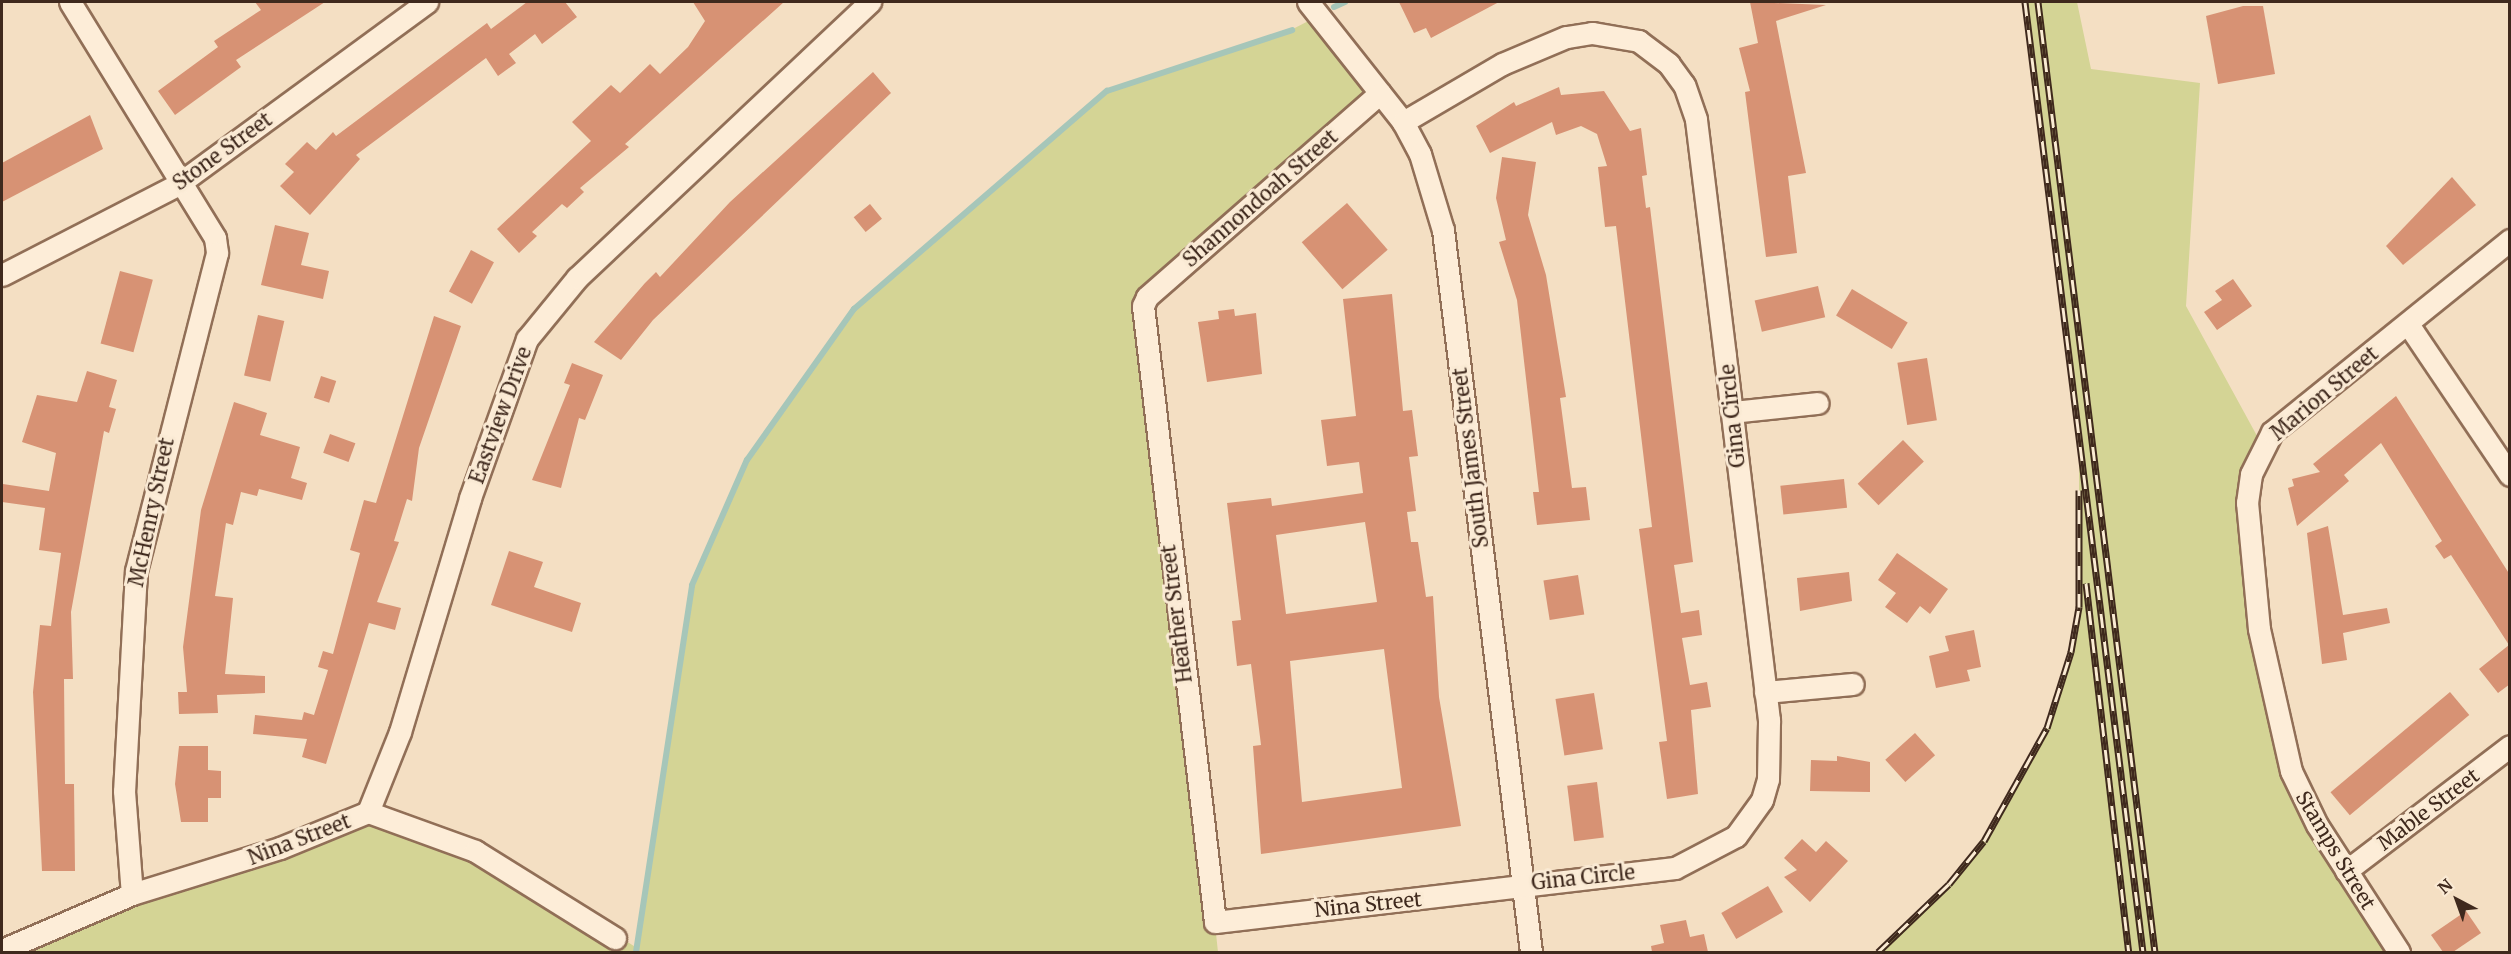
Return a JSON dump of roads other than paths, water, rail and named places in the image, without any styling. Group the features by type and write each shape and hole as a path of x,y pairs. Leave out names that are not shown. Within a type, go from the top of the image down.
{"street":[{"name":"McHenry Street","path":"70,2 177,185 215,238 217,253 136,571 124,791 132,894"},
{"name":"Stone Street","path":"2,275 177,185 427,2"},
{"name":"Eastview Drive","path":"368,812 400,732 470,498 527,339 577,278 870,2"},
{"name":"South James Street","path":"1308,2 1403,122 1420,154 1443,230 1520,884 1531,952"},
{"name":"Gina Circle","path":"1403,122 1502,64 1566,37 1616,34 1652,49 1684,85 1696,119 1765,692 1771,750 1768,779 1761,801 1736,836 1675,868 1520,884"},
{"name":"Shannondoah Street","path":"1143,306 1147,297 1380,93"},
{"name":"Marion Street","path":"2268,672 2252,578 2247,503 2262,445 2272,432 2510,240"},
{"name":"Heather Street","path":"1143,306 1215,922"},
{"path":"2408,324 2510,475"},
{"path":"1732,412 1818,404"},
{"name":"Stamps Street","path":"2268,672 2290,771 2346,871 2399,952"},
{"path":"1765,692 1853,684"},
{"name":"Mable Street","path":"2346,871 2510,746"},
{"name":"Nina Street","path":"2,950 132,894 270,851 368,812 475,851 544,889 615,938"},
{"name":"Nina Street","path":"1215,922 1520,884"}],"waterway":[{"path":"1334,7 1345,2"},
{"path":"636,952 692,585 747,460 854,309 1107,91 1292,30"}],"railway":[{"path":"2025,2 2143,952"},
{"path":"2038,2 2155,952"},
{"path":"1878,952 1949,884 1984,841 2047,728 2071,652 2079,607 2079,490"},
{"path":"2086,583 2129,952"}]}
